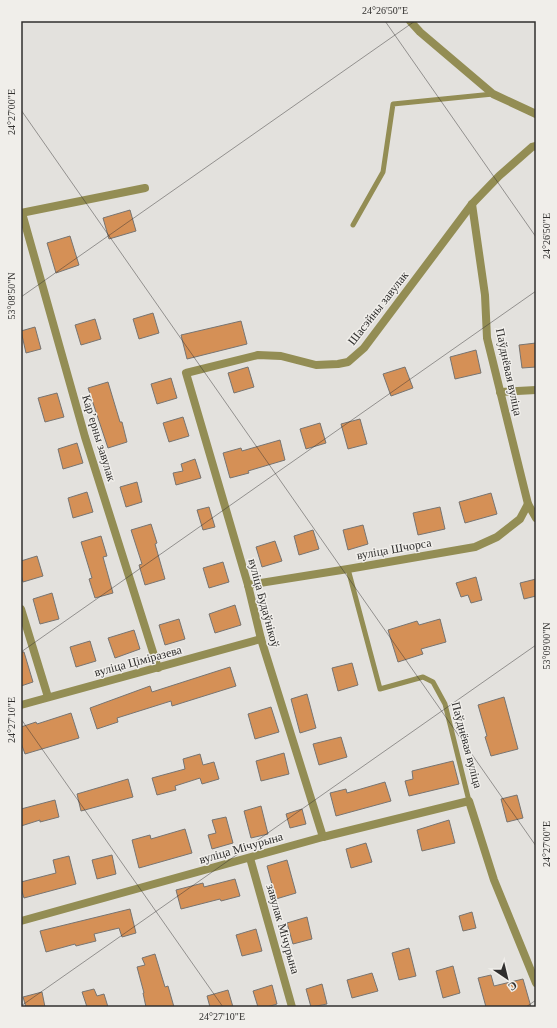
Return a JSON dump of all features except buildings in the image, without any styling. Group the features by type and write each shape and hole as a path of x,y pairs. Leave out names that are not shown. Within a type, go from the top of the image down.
{"street":[{"path":"410,21 420,32 493,94 536,114"},
{"name":"Шасэйны завулак","path":"186,373 258,355 281,356 316,365 348,362 364,348 472,204 499,176 532,147 536,146"},
{"path":"21,213 145,188"},
{"name":"Паўднёвая вуліца","path":"472,204 485,295 487,338 528,504 536,518"},
{"name":"Карʼерны завулак","path":"21,213 85,437 158,668"},
{"name":"вуліца Будаўнікоў","path":"186,373 248,585 261,639 323,837"},
{"path":"500,392 536,390"},
{"name":"вуліца Шчорса","path":"248,585 475,547 497,538 520,519 528,504"},
{"path":"21,609 48,697"},
{"name":"вуліца Ціміразева","path":"21,705 261,639"},
{"name":"Паўднёвая вуліца","path":"469,801 494,880 536,983"},
{"name":"вуліца Мічурына","path":"21,921 323,837 469,801"},
{"name":"завулак Мічурына","path":"250,858 292,1007"}],"lane":[{"path":"353,225 383,172 393,104 493,94"},
{"name":"Паўднёвая вуліца","path":"348,569 380,689 423,677 433,682 445,704 469,801"}]}
